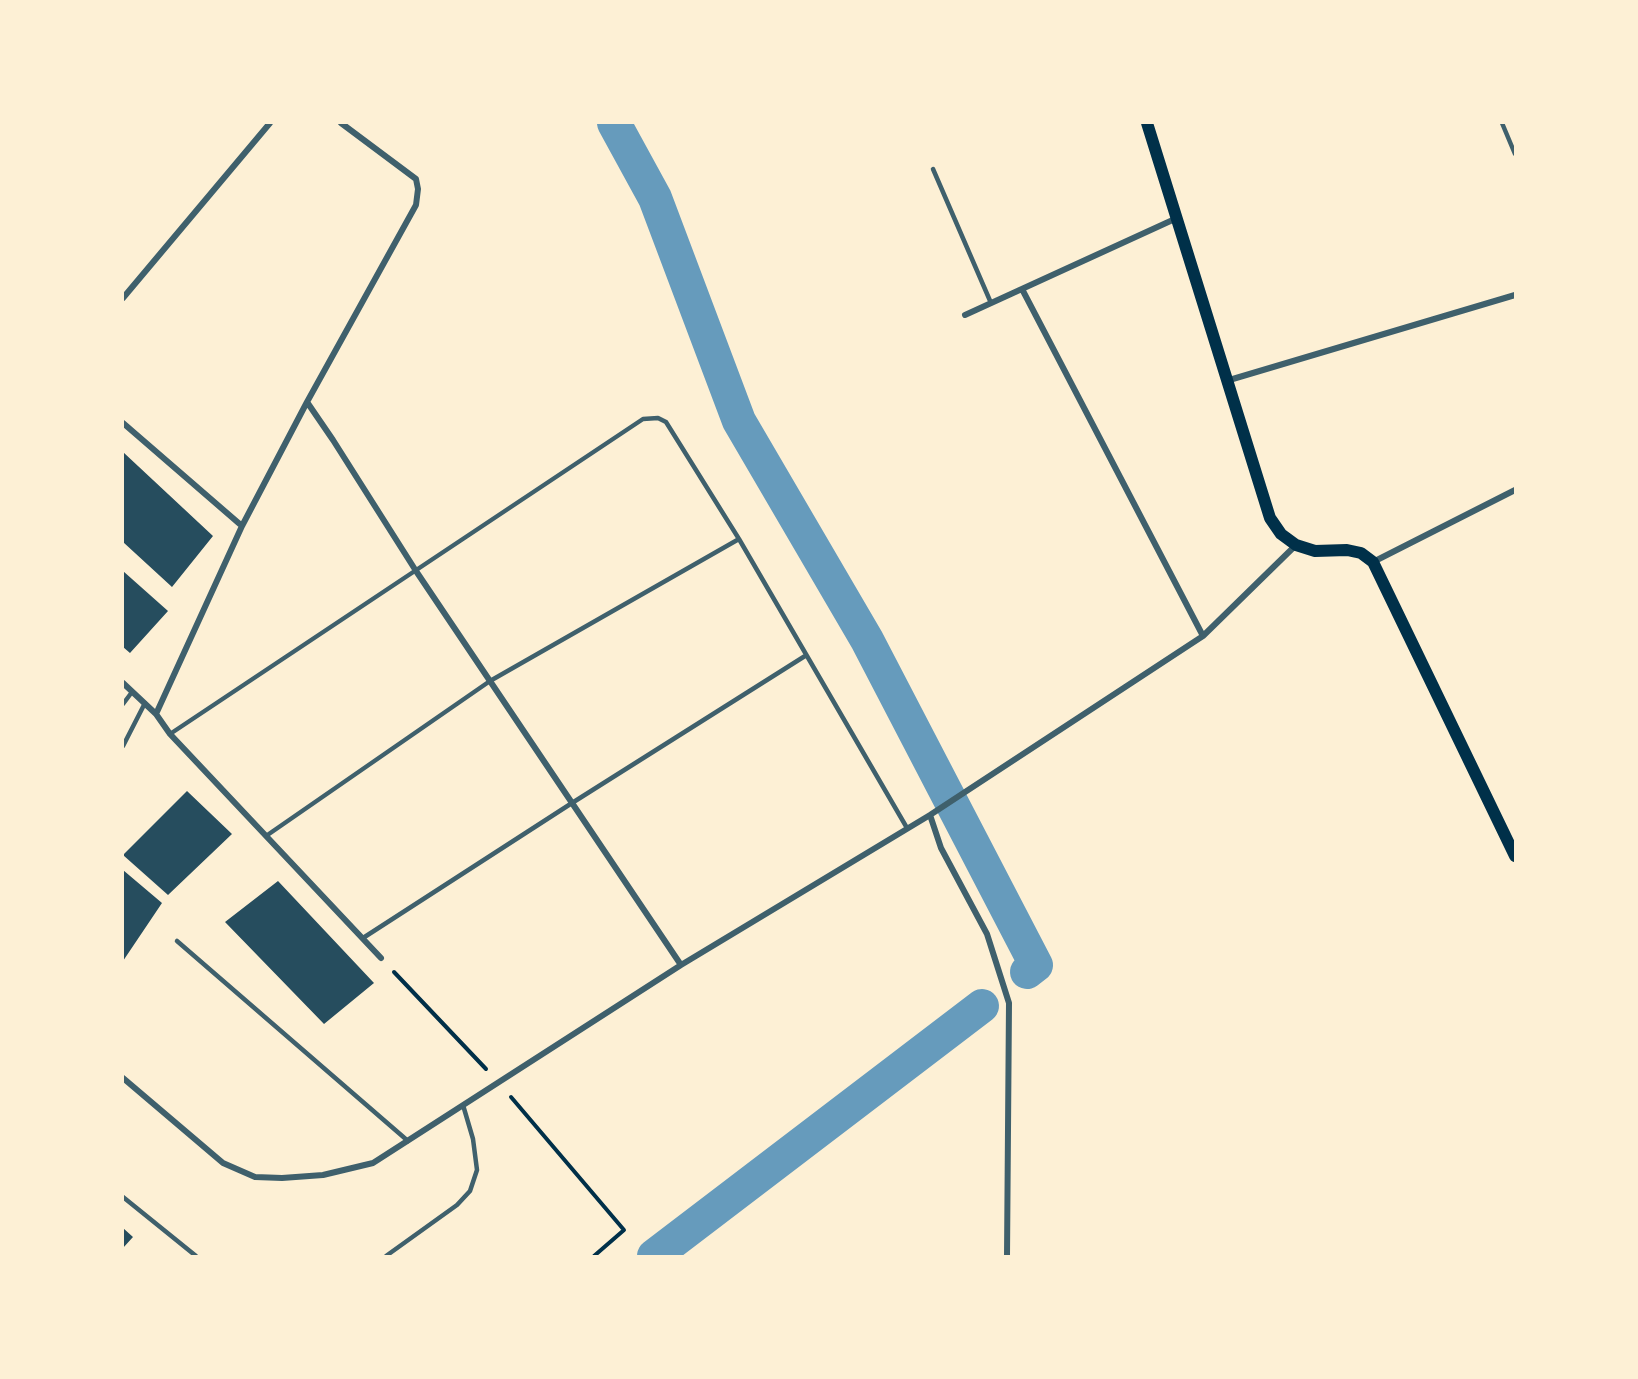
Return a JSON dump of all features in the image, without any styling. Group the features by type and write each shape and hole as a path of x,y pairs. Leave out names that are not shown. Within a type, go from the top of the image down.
{"main road":[{"path":"1147,123 1270,518 1281,534 1296,545 1315,551 1347,550 1361,553 1373,562 1515,856"}],"street":[{"path":"123,298 270,123"},
{"path":"156,714 242,526 307,402 413,212 418,195 416,179 341,123"},
{"path":"964,315 1177,218"},
{"path":"1022,289 1203,636"},
{"path":"1226,381 1515,295"},
{"path":"307,402 416,571 681,965"},
{"path":"123,423 242,526"},
{"path":"1373,562 1515,490"},
{"path":"123,1078 223,1163 255,1177 323,1175 373,1163 681,965 930,815 1203,636 1296,545"},
{"path":"123,683 156,714 171,734 381,958"},
{"path":"930,815 941,848 987,934 1010,1003 1007,1256"}],"lane":[{"path":"1502,123 1515,154"},
{"path":"933,169 991,303"},
{"path":"171,734 644,419 658,418 666,422 739,539 907,828"},
{"path":"266,836 490,681 739,539"},
{"path":"363,938 572,802 805,656"},
{"path":"123,704 132,692"},
{"path":"123,746 145,703"},
{"path":"177,941 408,1141"},
{"path":"386,1256 457,1205 470,1191 477,1170 473,1139 463,1105"},
{"path":"123,1197 195,1256"}],"path":[{"path":"381,958 499,1082 624,1230 594,1256"}],"building":[{"path":"123,452 213,536 172,587 123,542"},
{"path":"123,571 168,611 130,653 123,647"},
{"path":"187,791 232,834 168,895 123,855"},
{"path":"123,870 162,903 123,961"},
{"path":"278,881 374,983 324,1024 225,922"},
{"path":"123,1228 133,1237 123,1248"}],"waterway":[{"path":"614,123 655,198 739,421 867,640 1036,965 1027,972"},
{"path":"654,1256 982,1006"}]}
